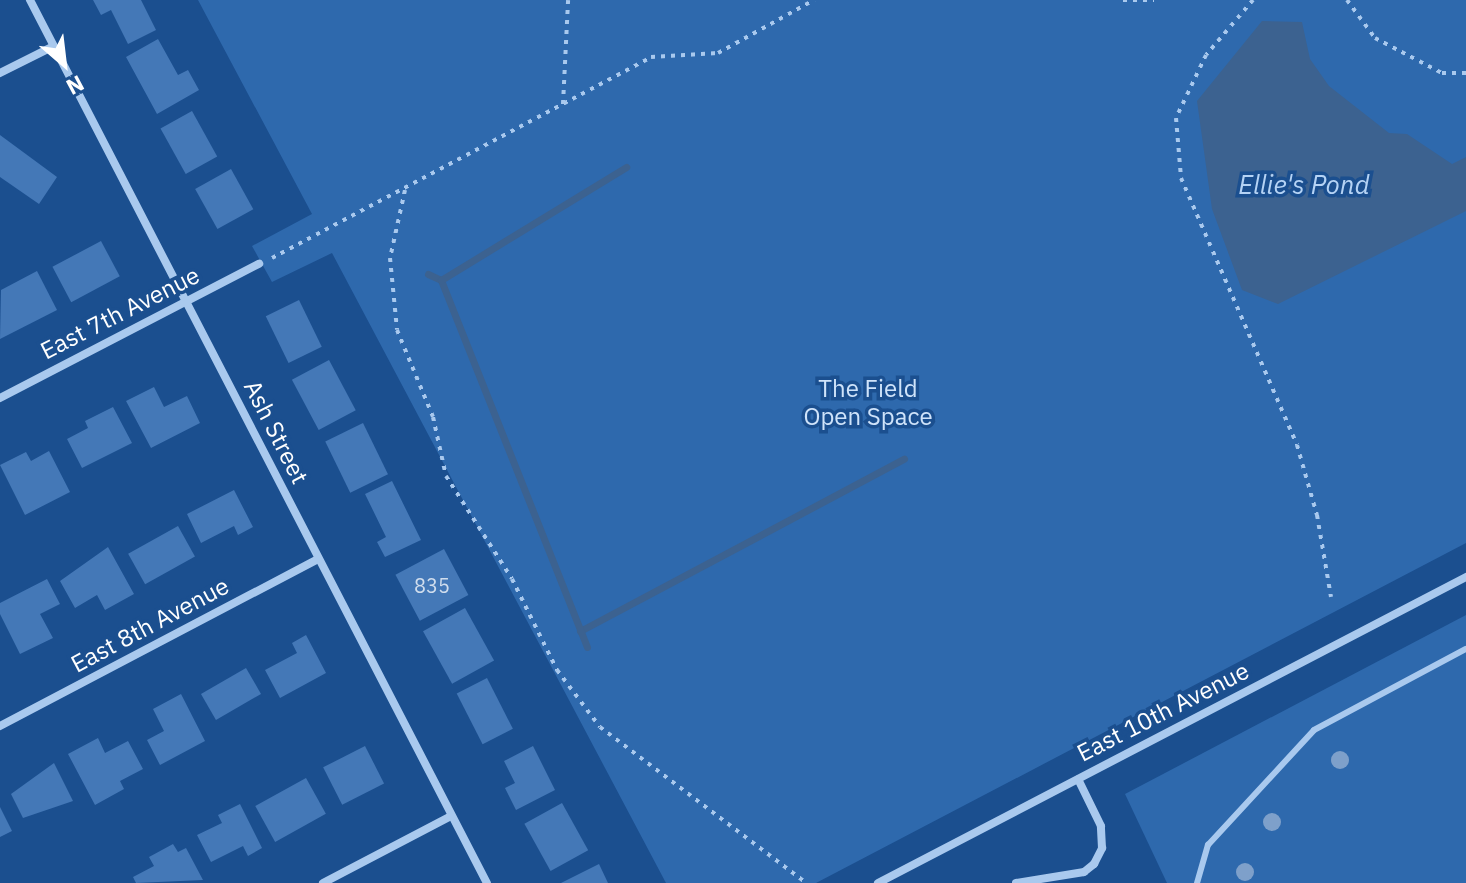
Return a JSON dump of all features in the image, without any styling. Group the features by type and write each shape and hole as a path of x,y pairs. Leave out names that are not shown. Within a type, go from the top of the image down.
{"street":[{"name":"Ash Street","path":"30,0 487,883"},
{"path":"0,73 54,46"},
{"name":"East 7th Avenue","path":"0,398 262,263"},
{"name":"East 8th Avenue","path":"0,726 318,559"},
{"name":"East 10th Avenue","path":"878,883 1466,577"},
{"path":"1016,883 1084,872 1094,864 1102,848 1101,826 1078,779"},
{"path":"323,883 451,816"}],"lane":[{"path":"1197,883 1208,845 1314,730 1466,649"}],"path":[{"path":"563,104 568,0"},
{"path":"262,263 405,190 651,57 718,53 814,0"},
{"path":"1123,0 1154,0"},
{"path":"1253,0 1206,55 1176,118 1181,178 1297,445 1317,515 1331,597"},
{"path":"1347,0 1375,38 1442,73 1466,73"},
{"path":"405,190 390,258 397,330 433,417 446,476 512,579 557,670 600,727 806,883"}],"green space":[{"name":"The Field Open Space","path":"198,0 1466,0 1466,543 816,883 666,883 332,253 272,282 252,246 312,214"},
{"path":"1466,615 1466,883 1167,883 1125,794"}],"water":[{"name":"Ellie's Pond","path":"1262,21 1302,22 1310,59 1329,86 1389,133 1407,134 1452,164 1466,157 1466,211 1278,304 1242,290 1212,209 1197,101"}],"building":[{"path":"93,0 141,0 156,30 128,44 111,10 101,15"},
{"path":"158,39 178,75 188,70 199,90 157,114 126,57"},
{"path":"192,111 217,156 186,174 161,128"},
{"path":"0,135 57,177 39,204 0,177"},
{"path":"231,169 253,209 217,229 195,189"},
{"path":"101,241 120,276 71,302 52,267"},
{"path":"37,271 57,310 0,339 1,290"},
{"path":"299,300 322,347 289,363 266,316"},
{"path":"329,360 356,410 319,430 292,380"},
{"path":"154,387 164,407 187,396 200,423 151,448 126,401"},
{"path":"113,407 132,443 82,468 67,439 88,428 85,421"},
{"path":"363,423 388,474 350,493 325,441"},
{"path":"49,451 70,492 25,515 0,465 26,452 31,461"},
{"path":"392,481 421,540 385,557 377,542 386,537 365,494"},
{"path":"234,490 253,527 238,535 234,526 201,543 187,514"},
{"path":"178,526 195,557 145,584 128,554"},
{"path":"108,547 134,594 105,610 97,595 75,608 60,581"},
{"path":"444,549 468,595 420,621 395,575"},
{"path":"47,579 60,604 40,614 53,638 20,654 0,614 0,603"},
{"path":"465,608 494,660 452,684 423,631"},
{"path":"306,635 326,673 280,698 265,670 297,653 292,643"},
{"path":"246,668 261,694 216,720 201,694"},
{"path":"487,678 513,729 483,744 457,693"},
{"path":"181,694 205,741 160,765 147,740 164,731 153,709"},
{"path":"98,738 105,753 128,741 143,769 120,781 124,789 95,805 68,754"},
{"path":"365,746 384,783 342,805 323,767"},
{"path":"533,746 555,790 516,810 505,788 515,783 504,761"},
{"path":"54,763 73,801 23,818 11,794"},
{"path":"306,778 326,814 275,842 255,806"},
{"path":"562,803 588,850 551,871 524,824"},
{"path":"240,804 262,848 248,856 243,846 211,862 197,835 222,823 218,815"},
{"path":"0,807 12,831 0,837"},
{"path":"173,844 178,852 186,848 203,880 136,883 133,877 154,866 149,857"},
{"path":"599,864 608,883 561,883"}],"waterway":[{"path":"587,647 441,280 626,167"},
{"path":"428,274 441,280"},
{"path":"580,631 904,459"}]}
